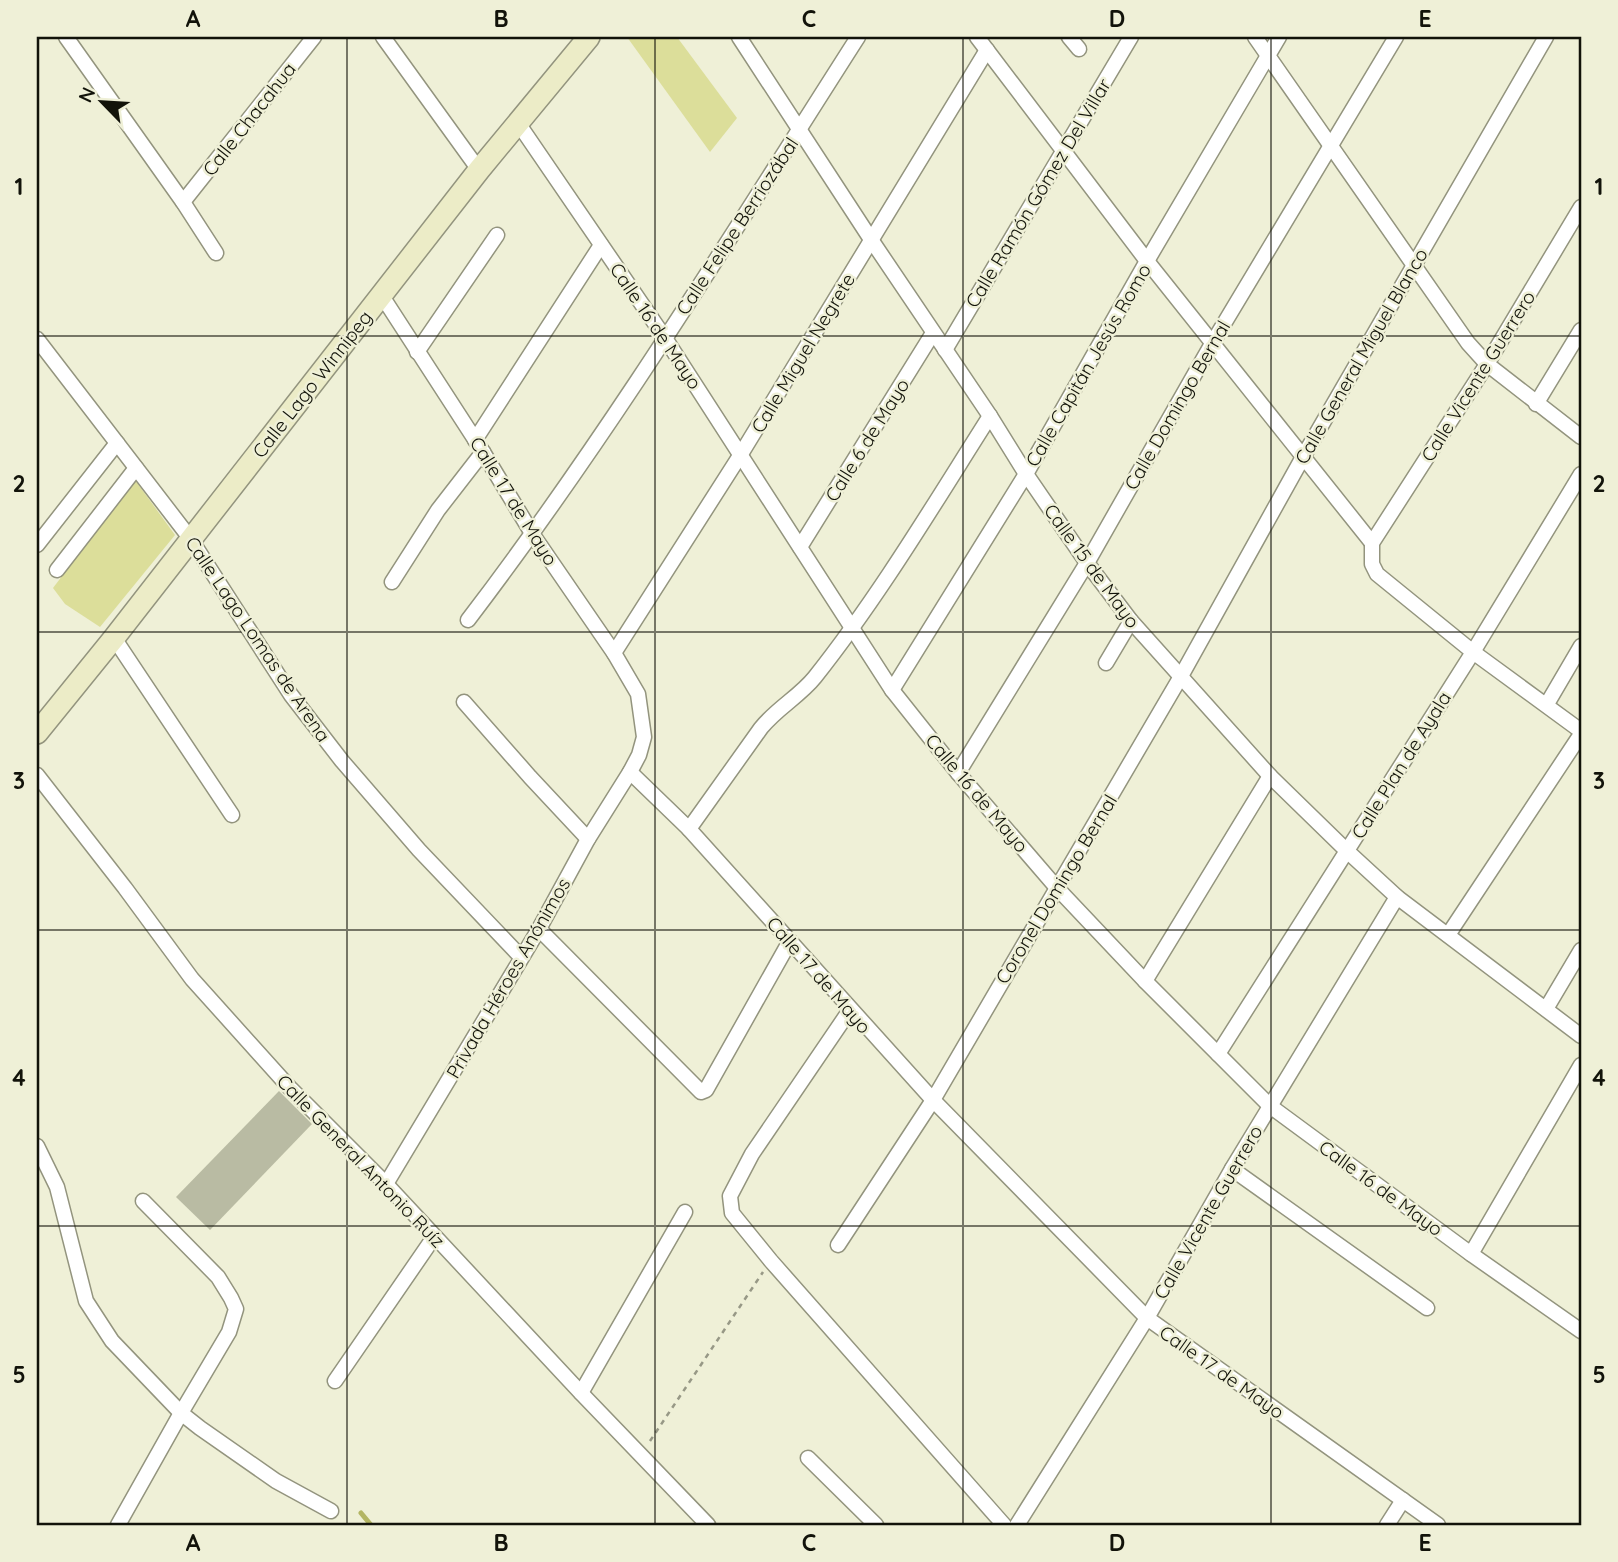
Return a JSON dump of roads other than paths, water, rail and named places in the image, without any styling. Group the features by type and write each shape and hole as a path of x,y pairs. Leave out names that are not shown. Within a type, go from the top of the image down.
{"main road":[{"name":"Calle Lago Winnipeg","path":"37,733 479,170 589,37"}],"street":[{"path":"66,37 216,253"},
{"name":"Calle Chacahua","path":"183,202 314,37"},
{"path":"383,37 479,170"},
{"name":"Calle 15 de Mayo","path":"739,37 1026,474 1087,564 1131,621 1270,776 1347,851 1397,897 1581,1036"},
{"name":"Calle Felipe Berriozábal","path":"468,620 533,535 665,338 858,37"},
{"path":"977,37 1147,261 1372,543 1371,556 1377,575 1581,733 1448,934"},
{"path":"1069,37 1079,49"},
{"name":"Calle Ramón Gómez Del Villar","path":"946,350 1131,37"},
{"path":"1255,37 1460,332 1488,364 1581,437"},
{"name":"Calle Capitán Jesús Romo","path":"892,690 1026,474 1279,37"},
{"name":"Calle Domingo Bernal","path":"958,773 1087,564 1213,342 1396,37"},
{"name":"Calle General Miguel Blanco","path":"1180,678 1413,264 1546,37"},
{"name":"Calle Miguel Negrete","path":"614,653 741,454 987,50"},
{"name":"Calle 16 de Mayo","path":"518,123 665,338 892,690 958,773 1058,888 1145,981 1270,1106 1581,1331"},
{"name":"Calle Vicente Guerrero","path":"1372,543 1488,364 1581,207"},
{"path":"417,352 497,236"},
{"path":"392,582 479,446 601,245"},
{"name":"Calle 17 de Mayo","path":"382,296 533,535 614,653 638,694 644,737 630,772 689,829 933,1100 1147,1318 1438,1525"},
{"path":"1536,404 1581,330"},
{"name":"Calle 6 de Mayo","path":"800,547 933,333"},
{"name":"Calle Lago Lomas de Arena","path":"37,339 190,538 291,695 342,761 435,868 522,957"},
{"path":"689,829 761,728 782,705 812,681 853,628 990,416"},
{"path":"37,545 117,443"},
{"path":"57,570 136,468"},
{"name":"Calle Plan de Ayala","path":"1218,1054 1473,652 1581,474"},
{"path":"1106,663 1131,621"},
{"path":"114,638 232,815"},
{"path":"1546,704 1581,646"},
{"name":"Coronel Domingo Bernal","path":"838,1245 933,1100 1180,678"},
{"path":"464,702 588,839"},
{"name":"Privada Héroes Anónimos","path":"386,1184 630,772"},
{"name":"Calle General Antonio Ruíz","path":"37,775 125,888 191,979 290,1088 386,1184 708,1525"},
{"path":"1145,981 1270,776"},
{"name":"Calle Vicente Guerrero","path":"1017,1525 1147,1318 1270,1106 1397,897"},
{"path":"539,929 697,1091 706,1090 790,941"},
{"path":"1546,1009 1581,950"},
{"path":"850,1010 752,1154 730,1196 732,1213 771,1261 1004,1525"},
{"path":"1471,1254 1581,1065"},
{"path":"37,1146 57,1188 86,1301 112,1342 181,1413 276,1481 331,1511"},
{"path":"1232,1170 1427,1308"},
{"path":"118,1525 229,1332 236,1309 218,1277 144,1201"},
{"path":"581,1393 685,1212"},
{"path":"335,1381 434,1237"},
{"path":"808,1458 876,1525"},
{"path":"1387,1525 1403,1500"}],"waterway":[{"path":"361,1513 371,1525"}]}
